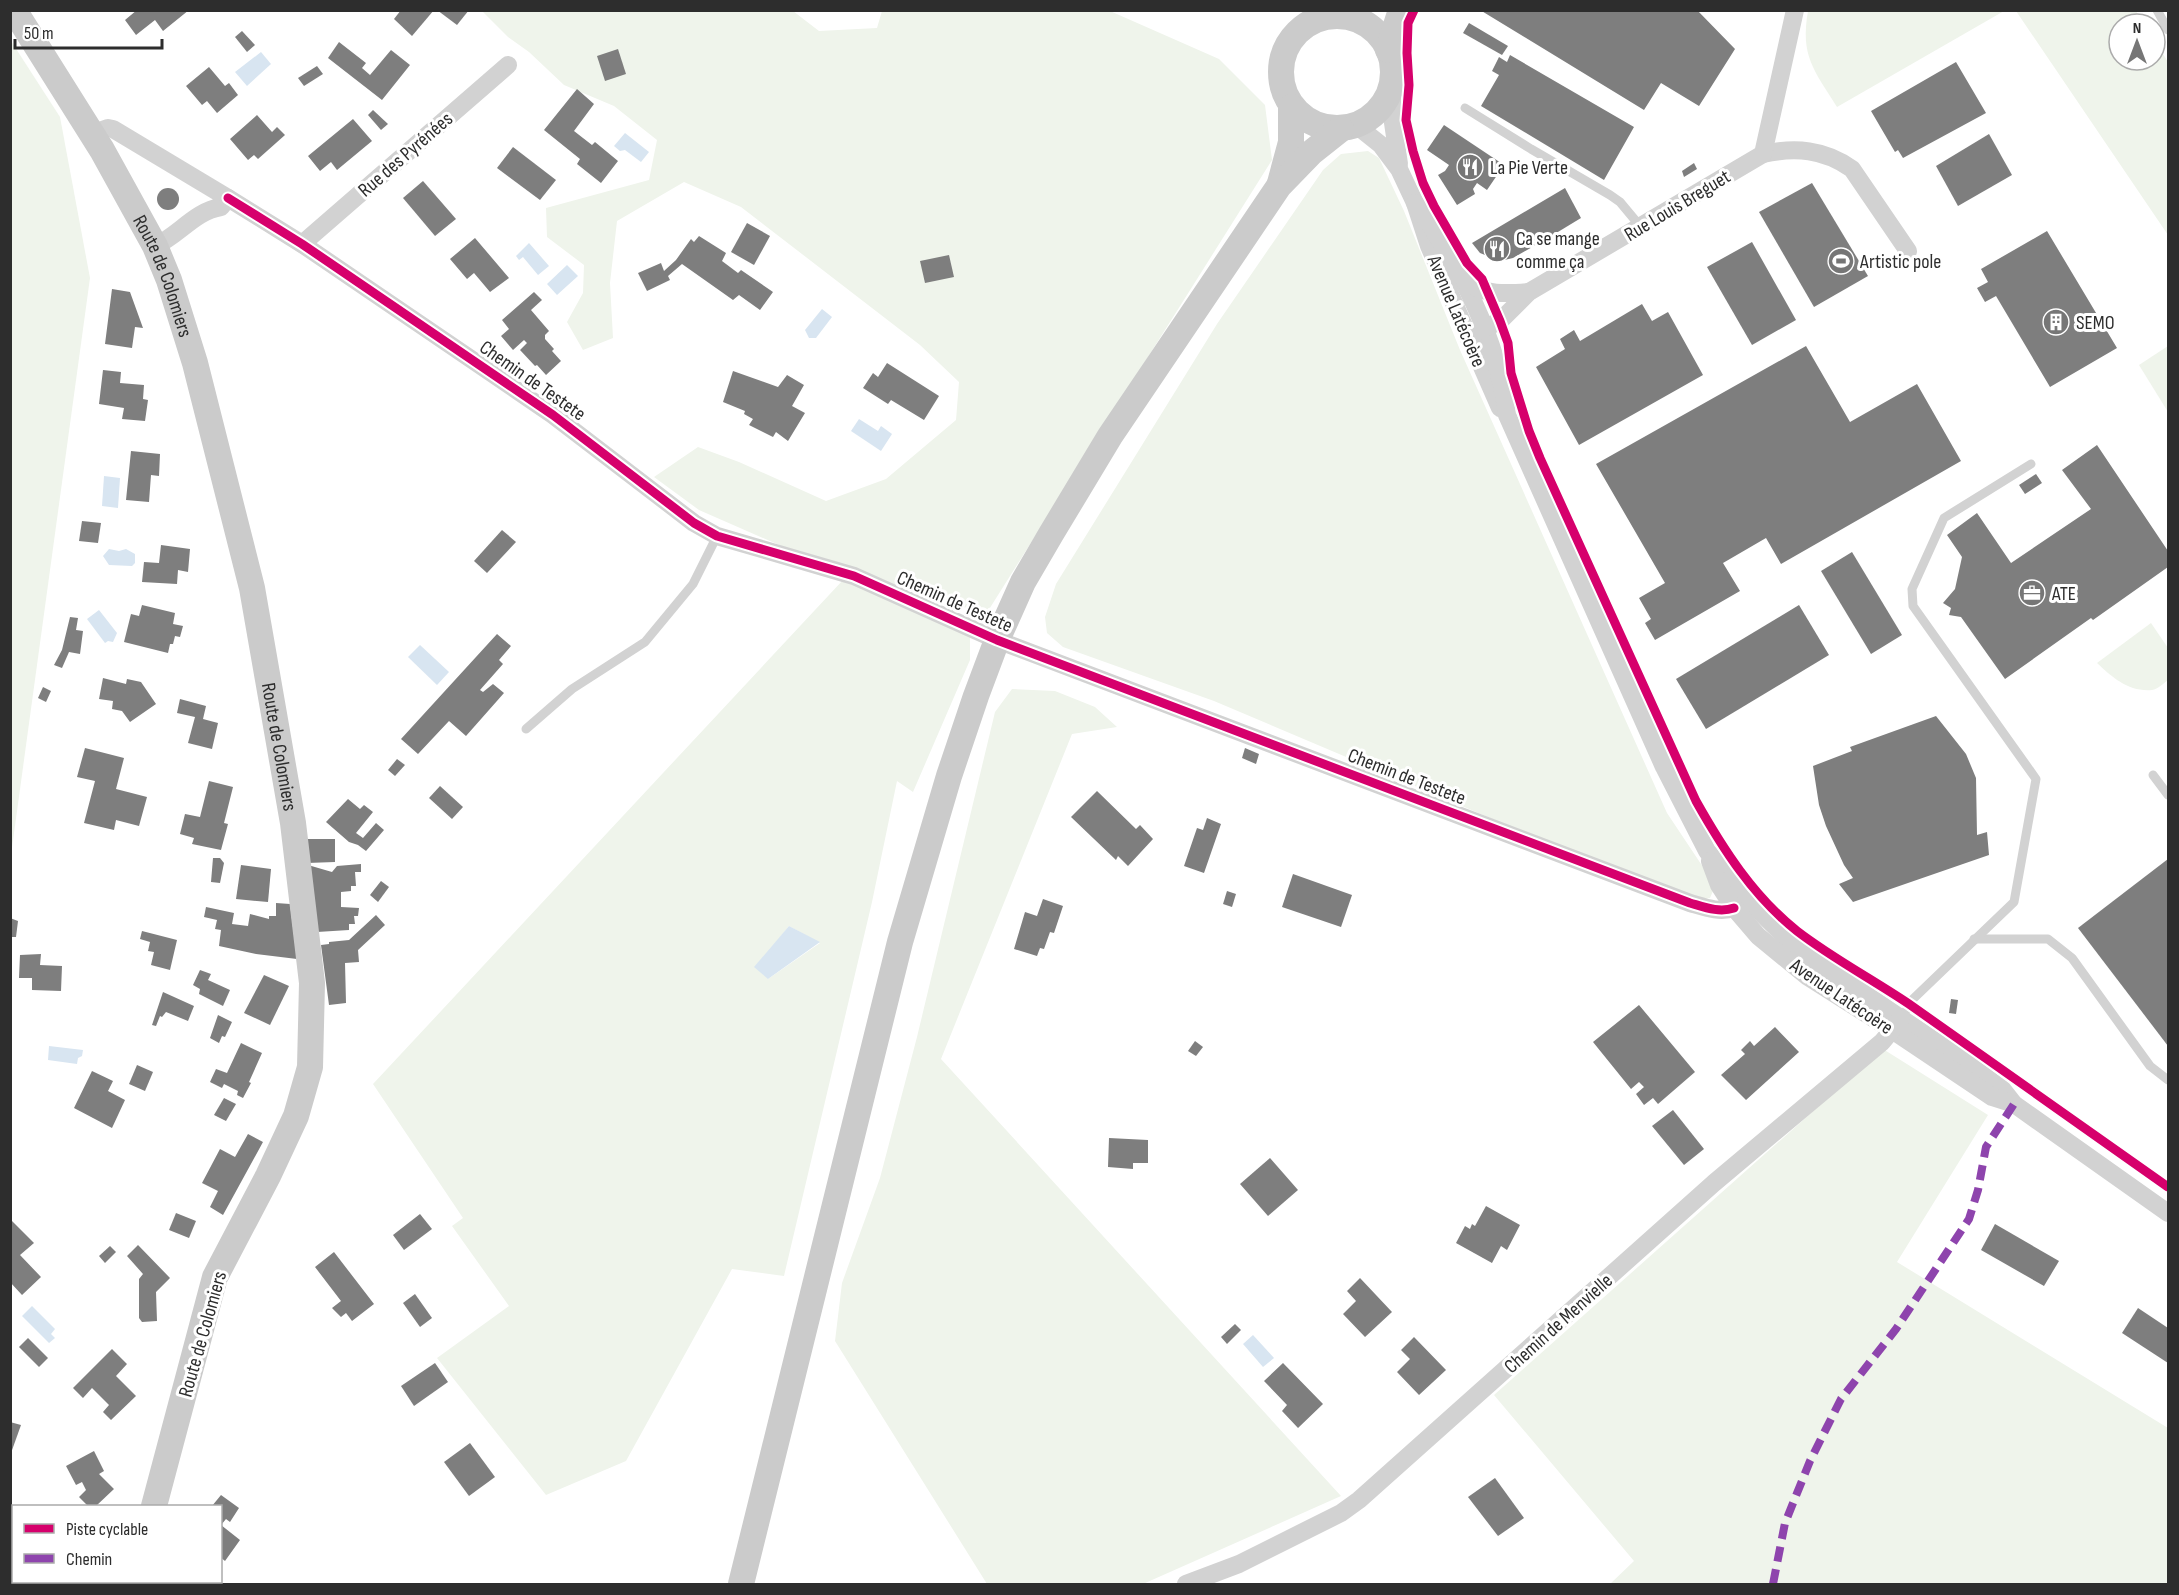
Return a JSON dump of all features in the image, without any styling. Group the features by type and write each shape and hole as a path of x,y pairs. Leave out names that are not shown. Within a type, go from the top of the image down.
{"main road":[{"name":"Route de Colomiers","path":"14,10 91,134 155,246 169,280 195,363 252,588 293,823 312,983 310,1067 296,1116 268,1176 215,1277 154,1505"},
{"path":"1388,50 1401,10"},
{"path":"741,1584 900,942 949,776 997,640 1023,582 1110,436 1279,186 1312,152 1349,127 1373,115 1385,100 1392,82 1393,63 1388,50 1379,36 1367,25 1348,14 1319,19 1302,19 1285,51 1281,65 1281,80 1291,107 1291,142 1279,186"},
{"path":"1291,107 1317,125 1349,127"}],"street":[{"path":"1763,154 1787,37 1795,10"},
{"name":"Rue des Pyrénées","path":"302,244 508,65"},
{"name":"Avenue Latécoère","path":"1392,82 1392,116 1399,169"},
{"name":"Avenue Latécoère","path":"1349,127 1381,145 1399,169 1415,203 1429,246 1467,336 1498,406 1507,415"},
{"name":"Chemin de Testete","path":"91,134 108,128 113,129 302,244 554,415 694,522 717,536 854,576 997,640 1689,903 1726,911 1734,908"},
{"name":"Rue Louis Breguet","path":"1467,336 1500,321 1528,292 1763,154 1795,149 1839,159 1852,169 1908,251"},
{"path":"155,246 202,214 221,207 228,198"},
{"name":"Avenue Latécoère","path":"1415,203 1442,241 1465,282 1486,328 1497,362 1507,415 1664,767 1707,851 1719,885 1734,908 1758,936 1808,977 1896,1024"},
{"name":"Rue Louis Breguet","path":"1465,282 1487,292 1502,295 1528,292"},
{"name":"Avenue Latécoère","path":"1707,851 1746,898 1798,949 1992,1097 2014,1104 2169,1213"},
{"name":"Chemin de Menvielle","path":"1186,1584 1249,1559 1341,1513 1359,1500 1714,1183 1882,1042 1896,1024"}],"lane":[{"path":"2157,10 2169,30"},
{"path":"1465,108 1610,195 1620,202 1640,226"},
{"path":"1896,1024 1913,999 2014,902 2036,779 1913,606 1912,589 1944,518 2031,464"},
{"path":"526,729 572,689 645,642 693,584 717,536"},
{"path":"2153,775 2169,795"},
{"path":"1974,939 2048,939 2072,958 2150,1066 2169,1080"}],"shaded area":[{"path":"1808,10 2004,11 1837,107 1811,62 1806,40"},
{"path":"482,11 793,11 819,31 877,28 882,11 1110,11 1219,59 1265,105 1272,160 988,611 898,597 699,510 654,477 698,447 739,462 826,501 886,479 956,420 959,382 920,345 741,207 684,182 617,221 610,283 613,338 583,350 567,322 583,293 584,265 547,237 546,208 649,180 657,140 614,106 564,85 529,52 508,37"},
{"path":"2016,11 2136,11 2107,12 2107,72 2167,72 2167,60 2168,62 2168,235"},
{"path":"11,41 60,117 90,278 11,855"},
{"path":"261,52 271,64 247,86 235,72"},
{"path":"625,133 649,152 641,162 625,150 620,151 614,146"},
{"path":"1368,151 1379,158 1404,211 1460,350 1667,813 1709,876 1713,891 1710,898 1697,900 1495,820 1214,701 1063,647 1047,633 1045,617 1056,584 1217,324 1323,170 1341,154"},
{"path":"529,243 549,266 538,275 523,257 519,260 516,256"},
{"path":"567,265 578,276 557,295 547,284"},
{"path":"822,309 832,317 816,338 809,338 805,330"},
{"path":"2168,346 2168,412 2139,365"},
{"path":"859,419 878,431 881,426 892,434 881,451 851,431"},
{"path":"104,476 120,478 118,508 102,506"},
{"path":"109,549 119,551 126,549 135,554 135,563 132,566 109,565 103,556"},
{"path":"843,580 970,637 970,660 913,792 897,781 872,902 784,1276 732,1269 626,1461 546,1495 437,1358 509,1306 452,1226 463,1218 373,1084","holes":["789,926 820,943 768,979 774,945"]},
{"path":"99,610 117,633 113,642 105,643 87,619"},
{"path":"2151,623 2168,648 2168,680 2152,690 2136,689 2115,679 2097,663"},
{"path":"420,645 449,672 437,685 408,657"},
{"path":"1012,689 1055,691 1095,707 1117,727 1072,734 941,1059 1341,1496 1143,1584 987,1584 835,1341 842,1283 880,1178 917,1037 995,712"},
{"path":"789,926 820,942 768,979 754,967"},
{"path":"49,1046 83,1050 82,1056 78,1058 77,1064 48,1060"},
{"path":"1883,1049 1988,1115 1897,1262 2168,1428 2168,1584 1610,1584 1634,1561 1494,1395"},
{"path":"32,1306 55,1329 51,1334 55,1338 49,1343 22,1316"},
{"path":"1253,1335 1274,1358 1263,1367 1243,1344"}],"building":[{"path":"137,10 189,10 163,31 155,20 136,35 125,20"},
{"path":"401,10 434,10 412,36 394,19"},
{"path":"437,10 469,10 457,25"},
{"path":"1480,10 1697,10 1735,49 1699,106 1661,83 1644,110"},
{"path":"1469,23 1508,46 1502,55 1463,33"},
{"path":"242,31 255,45 247,52 235,37"},
{"path":"339,42 366,63 362,68 370,75 391,50 410,65 382,100 328,58"},
{"path":"618,49 626,74 605,81 597,56"},
{"path":"1510,55 1634,127 1604,180 1481,106 1499,75 1492,71 1499,57 1507,62"},
{"path":"1956,62 1986,113 1903,158 1898,150 1895,152 1871,111"},
{"path":"317,66 323,74 304,86 298,78"},
{"path":"209,67 225,86 229,83 238,95 217,113 207,101 202,105 186,86"},
{"path":"577,89 594,104 574,131 592,145 595,142 618,161 601,183 577,164 580,159 544,130"},
{"path":"373,110 388,124 381,130 368,115"},
{"path":"257,115 272,132 277,127 285,135 258,159 254,155 248,160 230,139"},
{"path":"353,119 372,141 337,170 331,162 320,171 308,156"},
{"path":"1444,125 1504,165 1487,190 1477,183 1473,189 1475,194 1457,205 1438,175 1449,165 1427,150"},
{"path":"1989,134 2012,175 1958,206 1936,166"},
{"path":"513,147 556,180 540,200 497,168"},
{"path":"1694,163 1697,169 1684,177 1682,171"},
{"path":"423,181 456,219 435,236 403,198"},
{"path":"1812,183 1868,276 1814,307 1759,212"},
{"path":"164,188 172,188 179,195 179,203 172,210 164,210 157,203 157,195"},
{"path":"1565,188 1581,218 1548,238 1513,258 1500,261 1480,253 1472,243"},
{"path":"747,223 770,236 754,265 731,252"},
{"name":"SEMO","path":"2047,231 2117,348 2050,387 1996,296 1985,302 1977,288 1988,282 1981,269"},
{"path":"699,236 726,253 722,261 738,273 741,270 773,292 760,310 739,295 733,300 682,264 668,276 670,280 647,291 638,273 661,263 664,271 676,260 691,239 694,242"},
{"path":"475,238 509,278 490,292 474,273 467,279 450,259"},
{"path":"1752,242 1796,320 1752,345 1707,267"},
{"path":"949,255 954,277 925,283 920,261"},
{"path":"112,289 130,292 143,328 135,327 132,348 105,344"},
{"path":"534,292 542,300 531,310 549,331 545,339 561,361 546,375 520,350 527,343 524,340 513,350 501,336 509,329 502,320"},
{"path":"1642,304 1652,321 1668,312 1703,375 1579,445 1536,367 1565,349 1560,339 1574,330 1580,341"},
{"path":"1806,346 1850,422 1917,384 1961,461 1781,564 1766,538 1723,563 1740,591 1655,640 1645,623 1651,619 1639,598 1665,583 1596,464"},
{"path":"887,363 939,396 924,420 891,400 888,404 863,388 873,373 878,377"},
{"path":"103,370 121,372 120,383 144,385 143,399 148,400 145,421 122,419 124,408 99,404"},
{"path":"733,371 778,387 787,375 804,385 792,406 805,413 788,441 776,432 773,437 749,425 753,419 744,414 745,411 723,402"},
{"path":"2097,445 2168,551 2168,567 2005,679 1961,617 1949,615 1951,608 1943,603 1955,589 1962,557 1947,535 1977,513 2011,563 2091,509 2062,470"},
{"path":"131,451 160,454 159,476 151,475 149,502 126,500"},
{"path":"2036,474 2042,483 2025,494 2019,485"},
{"path":"82,521 101,523 98,543 79,541"},
{"path":"502,530 516,542 487,573 474,561"},
{"path":"161,545 190,549 188,572 178,570 177,584 142,582 144,562 159,563"},
{"path":"1852,552 1902,635 1871,654 1821,571"},
{"path":"142,605 175,613 173,624 183,626 180,637 175,636 168,653 124,642 131,614 139,616"},
{"path":"1799,605 1829,655 1706,729 1676,679"},
{"path":"70,617 78,618 76,630 83,631 80,654 69,652 62,668 54,665 62,650"},
{"path":"497,634 511,646 499,660 503,664 480,690 483,692 493,684 504,693 466,736 449,721 418,754 401,739"},
{"path":"103,678 126,684 127,679 141,682 156,704 130,722 122,711 112,709 113,701 99,699"},
{"path":"43,687 51,691 46,702 38,698"},
{"path":"180,699 206,706 203,719 218,723 212,749 188,743 195,717 177,713"},
{"path":"1936,716 1966,754 1976,778 1977,835 1987,832 1989,855 1853,902 1839,884 1853,878 1844,865 1826,826 1819,805 1813,766 1852,751 1850,747"},
{"path":"85,748 124,758 116,789 147,797 139,826 116,820 114,830 84,823 95,781 77,777"},
{"path":"1245,748 1259,754 1256,764 1242,758"},
{"path":"397,759 405,765 395,776 388,770"},
{"path":"209,781 233,787 224,823 228,824 221,850 192,844 194,838 180,834 185,814 200,817"},
{"path":"440,786 463,807 452,819 429,798"},
{"path":"1097,791 1136,829 1140,825 1153,839 1128,866 1118,856 1116,860 1071,817"},
{"path":"348,799 360,809 364,805 373,812 356,833 363,838 376,823 384,830 366,851 349,842 326,822"},
{"path":"1207,818 1221,824 1204,873 1184,866 1197,828 1203,830"},
{"path":"304,839 335,839 335,862 307,863"},
{"path":"213,858 220,858 224,863 220,883 211,882"},
{"path":"2168,859 2168,1046 2078,928"},
{"path":"361,864 361,872 355,872 356,886 351,886 351,891 341,892 341,907 359,908 358,916 354,916 355,924 349,924 349,930 317,932 308,865 332,872 337,866"},
{"path":"241,865 271,869 268,902 236,899"},
{"path":"1293,874 1352,895 1341,927 1282,907"},
{"path":"381,881 389,887 378,902 370,895"},
{"path":"1227,891 1236,894 1232,907 1223,904"},
{"path":"1043,899 1063,906 1054,933 1050,932 1044,949 1040,948 1037,956 1014,949 1025,912 1037,916"},
{"path":"276,903 290,904 297,959 256,954 219,946 221,930 215,929 217,920 204,917 206,907 234,913 232,924 248,926 250,914 269,919 269,916 276,916"},
{"path":"376,915 385,925 358,950 359,962 345,963 346,1003 329,1005 321,945 349,940"},
{"path":"10,918 18,921 16,937 10,937"},
{"path":"142,931 177,940 170,970 151,965 154,952 148,951 150,942 140,939"},
{"path":"41,954 40,965 62,966 61,991 32,990 32,978 19,978 20,955"},
{"path":"200,970 211,974 208,980 230,990 223,1006 199,994 200,989 193,985"},
{"path":"264,975 289,986 270,1025 244,1013"},
{"path":"163,992 194,1006 188,1021 166,1012 162,1017 160,1016 156,1026 152,1025"},
{"path":"1951,999 1958,1000 1956,1014 1949,1013"},
{"path":"1639,1005 1695,1072 1658,1104 1653,1098 1644,1105 1636,1094 1644,1087 1639,1082 1631,1089 1593,1042"},
{"path":"218,1015 232,1022 225,1037 222,1036 219,1043 210,1038"},
{"path":"1775,1027 1799,1052 1746,1100 1721,1075 1745,1054 1741,1050 1750,1041 1754,1046"},
{"path":"1195,1041 1203,1047 1196,1056 1188,1051"},
{"path":"241,1043 262,1053 243,1098 237,1095 238,1091 224,1084 222,1088 210,1082 216,1069 227,1073"},
{"path":"137,1065 153,1072 145,1091 129,1084"},
{"path":"92,1071 113,1081 108,1091 125,1100 112,1128 74,1108"},
{"path":"224,1098 236,1104 226,1121 214,1115"},
{"path":"1673,1110 1704,1149 1684,1165 1652,1126"},
{"path":"248,1134 263,1142 223,1215 210,1207 218,1191 202,1183 220,1149 235,1157"},
{"path":"1109,1138 1148,1140 1148,1163 1133,1163 1133,1169 1108,1167"},
{"path":"1270,1158 1298,1190 1268,1216 1240,1184"},
{"path":"1486,1206 1520,1225 1507,1250 1501,1246 1492,1263 1456,1243 1465,1226 1470,1229 1472,1224 1475,1226"},
{"path":"176,1213 196,1221 189,1238 169,1230"},
{"path":"420,1214 432,1229 404,1250 393,1235"},
{"path":"10,1219 34,1243 20,1255 41,1277 22,1295 10,1282"},
{"path":"1995,1224 2059,1261 2044,1286 1981,1250"},
{"path":"138,1245 170,1278 156,1292 157,1321 142,1322 139,1318 139,1279 143,1274 127,1256"},
{"path":"110,1246 116,1252 105,1263 99,1256"},
{"path":"334,1252 374,1304 352,1321 346,1313 341,1317 332,1308 341,1301 315,1267"},
{"path":"1360,1278 1392,1312 1365,1337 1343,1314 1356,1301 1347,1291"},
{"path":"415,1294 432,1318 420,1327 403,1303"},
{"path":"2138,1308 2168,1328 2168,1363 2122,1333"},
{"path":"1235,1324 1241,1330 1227,1344 1221,1337"},
{"path":"1414,1337 1446,1370 1419,1395 1397,1372 1410,1359 1401,1350"},
{"path":"28,1338 48,1358 39,1367 19,1347"},
{"path":"112,1349 127,1364 116,1376 136,1396 111,1420 103,1412 109,1405 92,1388 83,1398 73,1388"},
{"path":"435,1363 448,1382 414,1406 401,1386"},
{"path":"1283,1363 1323,1404 1298,1428 1282,1411 1287,1405 1264,1381"},
{"path":"10,1422 21,1425 11,1453 10,1453"},
{"path":"470,1443 495,1477 469,1496 444,1462"},
{"path":"94,1451 104,1471 99,1474 114,1489 97,1505 87,1505 79,1497 86,1490 82,1482 76,1485 66,1466"},
{"path":"1495,1478 1524,1518 1498,1536 1468,1497"},
{"path":"221,1495 239,1508 230,1522 226,1519 222,1524 222,1505 213,1505"},
{"path":"222,1526 240,1540 225,1561 222,1559"}],"marked path":[{"path":"1773,1584 1785,1523 1810,1461 1841,1399 1896,1329 1969,1219 1978,1190 1986,1147 2014,1104"}],"cycle path":[{"path":"1414,10 1408,23 1409,85 1406,120 1423,183 1467,263 1482,279 1508,343 1511,373 1540,458 1696,801 1717,837 1740,871 1766,903 1797,931 1909,1004 2168,1187"},
{"path":"228,198 302,244 553,415 694,523 717,536 854,576 997,640 1690,903 1717,910 1734,908"}],"place":[{"name":"La Pie Verte","path":"1470,167"},
{"name":"Ca se mange comme ça","path":"1497,249"},
{"name":"Artistic pole","path":"1841,261"},
{"name":"SEMO","path":"2056,322"},
{"name":"ATE","path":"2032,593"}]}
